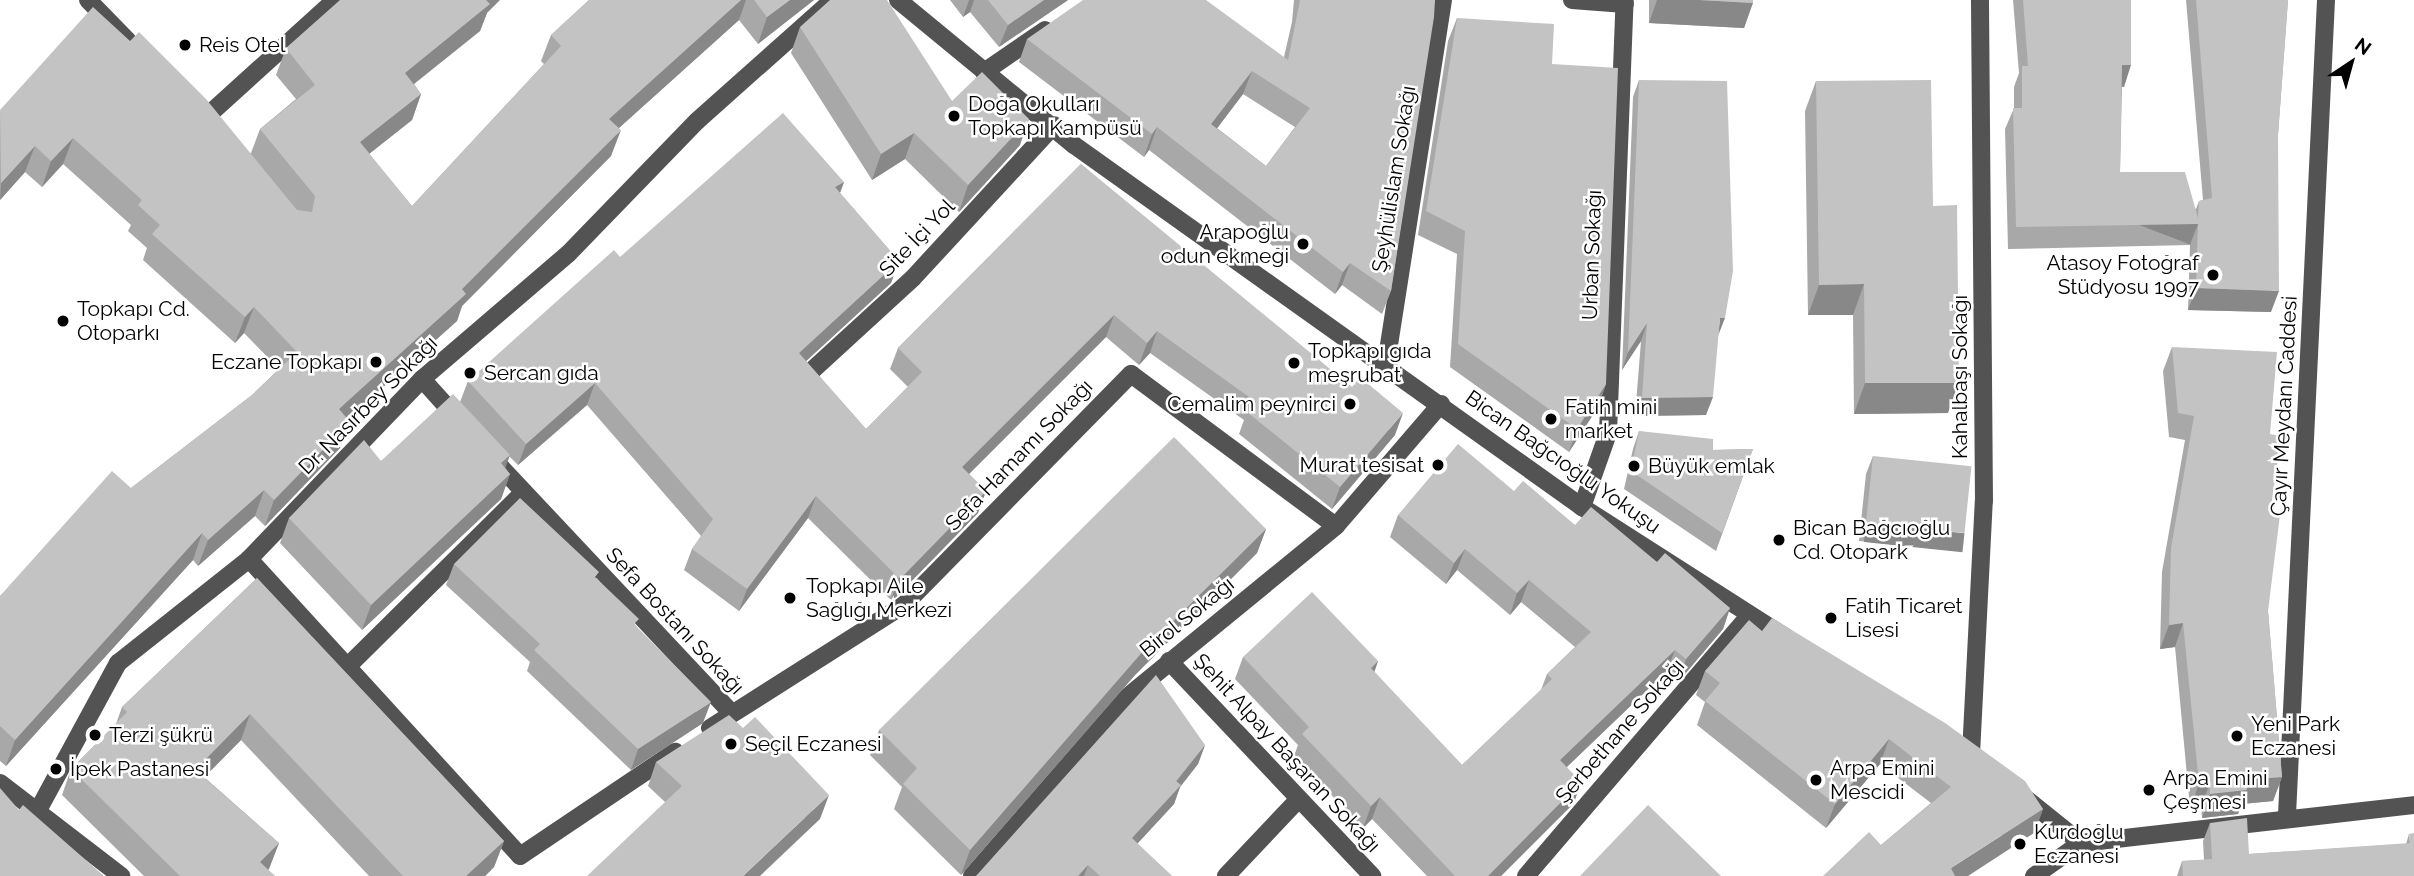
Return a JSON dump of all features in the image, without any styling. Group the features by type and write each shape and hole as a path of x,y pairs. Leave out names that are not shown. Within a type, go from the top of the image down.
{"street":[{"path":"88,0 144,58"},
{"path":"205,118 335,0"},
{"name":"Dr. Nasırbey Sokağı","path":"36,814 118,663 249,559 422,379 568,254 696,121 833,0"},
{"name":"Bican Bağcıoğlu Yokuşu","path":"898,0 984,72 1054,125 1581,507 1806,651"},
{"name":"Şeyhülislam Sokağı","path":"1386,364 1443,0"},
{"path":"1572,0 1625,2"},
{"name":"Kahalbaşı Sokağı","path":"1971,754 1984,501 1980,0"},
{"name":"Çayır Meydanı Caddesi","path":"2287,815 2326,0"},
{"name":"Urban Sokağı","path":"1581,507 1608,433 1625,2"},
{"path":"984,72 1057,22"},
{"path":"189,104 221,138"},
{"name":"Site İçi Yol","path":"806,376 913,278 1054,125"},
{"name":"Sefa Hamamı Sokağı","path":"732,713 904,605 1130,374 1336,526"},
{"name":"Sefa Bostanı Sokağı","path":"249,559 520,856 732,713 523,494 422,379"},
{"name":"Birol Sokağı","path":"972,876 1126,698 1336,526 1441,404"},
{"path":"347,667 523,494"},
{"name":"Şerbethane Sokağı","path":"1526,876 1749,615"},
{"name":"Şehit Alpay Başaran Sokağı","path":"1170,661 1296,802 1373,876"},
{"path":"1950,741 1991,770"},
{"path":"0,783 36,814 121,876"},
{"path":"2011,787 2081,843"},
{"path":"1226,876 1296,802"},
{"path":"2034,876 2081,843 2287,815 2414,804"}],"building":[{"path":"340,0 486,0 490,4 405,73 421,94 360,142 412,206 561,46 551,35 589,0 741,0 609,119 621,130 462,289 466,294 339,409 350,422 274,500 264,490 208,540 202,533 15,740 0,726 0,596 112,471 131,488 252,395 297,352 254,307 245,317 152,234 160,225 138,205 142,200 73,138 51,161 35,146 1,183 0,110 93,7 130,41 139,32 206,99 297,210 312,212 315,196 260,129 315,85 286,48"},
{"path":"754,0 790,0 767,17"},
{"path":"830,0 887,0 952,101 982,72 1029,119 968,185 914,133 881,154 800,27"},
{"path":"988,0 1044,0 1008,25"},
{"path":"1083,0 1206,0 1288,60 1300,0 1435,0 1391,291 1350,263 1343,272 1157,127 1152,134 1027,39","holes":["1252,71 1310,108 1266,166 1211,124"]},
{"path":"1699,0 1753,0 1753,3"},
{"path":"2023,0 2131,0 2131,65 2122,65 2120,172 2185,172 2198,218 2199,201 2212,198 2196,0 2288,0 2278,135 2279,291 2196,288 2198,224 2016,227 2013,108 2022,108 2022,66 2028,66"},
{"path":"1457,18 1554,24 1552,64 1618,68 1606,384 1577,429 1458,344 1465,231 1426,211"},
{"path":"1639,80 1727,81 1733,271 1725,318 1720,318 1713,397 1642,398 1647,323 1628,352"},
{"path":"1931,80 1933,206 1957,205 1959,383 1865,383 1864,284 1819,285 1816,81"},
{"path":"783,113 844,182 835,187 899,261 799,353 866,429 922,372 898,348 1081,164 1352,387 1360,377 1403,413 1340,487 1247,412 1256,402 1157,331 1147,343 1114,315 962,467 986,491 904,575 899,578 816,496 747,589 692,549 713,519 595,383 526,444 468,381 614,250 620,257"},
{"path":"2172,347 2277,352 2270,434 2281,436 2270,515 2280,515 2268,611 2282,777 2246,780 2247,790 2210,794 2210,783 2199,784 2183,623 2169,625 2171,548 2194,416 2178,413"},
{"path":"453,394 510,455 501,463 510,474 371,605 289,518 364,440 381,461"},
{"path":"1639,431 1713,439 1713,450 1753,449 1722,533 1631,471"},
{"path":"1174,437 1266,529 1144,650 970,850 903,784 917,768 879,730"},
{"path":"1458,444 1514,491 1523,481 1575,525 1591,507 1657,562 1665,553 1730,608 1686,659 1675,650 1560,760 1581,782 1488,876 1455,876 1380,797 1371,806 1302,734 1309,727 1243,657 1312,592 1378,661 1371,668 1462,765 1552,679 1547,674 1591,632 1529,580 1517,593 1465,549 1454,563 1398,515"},
{"path":"1873,456 1971,466 1964,533 1866,523"},
{"path":"520,498 599,572 595,577 639,619 634,624 711,702 638,749 534,650 540,644 454,564"},
{"path":"257,578 504,841 466,876 403,876 250,714 195,770 279,843 260,862 275,876 180,876 71,769 127,712 122,707"},
{"path":"1772,618 1945,723 2025,781 2043,809 1951,868 1955,876 1823,876 1869,832 1881,845 1951,787 1889,739 1835,804 1705,701 1720,683 1705,671 1749,620 1762,631"},
{"path":"1156,675 1205,745 1176,781 1181,785 1132,838 1172,876 1100,876 1088,865 1078,876 976,876"},
{"path":"729,715 743,728 755,717 829,795 743,876 587,876 682,786 656,762"},
{"path":"0,788 19,810 23,805 104,876 0,876"},
{"path":"1648,805 1721,876 1580,876"},
{"path":"2247,818 2249,854 2410,843 2409,834 2414,833 2414,876 2183,876 2182,861 2212,859 2210,823"}],"place":[{"name":"Reis Otel","path":"185,45"},
{"name":"Doğa Okulları Topkapı Kampüsü","path":"954,116"},
{"name":"Arapoğlu odun ekmeği","path":"1303,244"},
{"name":"Atasoy Fotoğraf Stüdyosu 1997","path":"2213,275"},
{"name":"Topkapı Cd. Otoparkı","path":"63,321"},
{"name":"Eczane Topkapı","path":"376,362"},
{"name":"Topkapı gıda meşrubat","path":"1294,363"},
{"name":"Sercan gıda","path":"470,373"},
{"name":"Cemalim peynirci","path":"1350,404"},
{"name":"Fatih mini market","path":"1551,419"},
{"name":"Murat tesisat","path":"1438,465"},
{"name":"Büyük emlak","path":"1634,466"},
{"name":"Bican Bağcıoğlu Cd. Otopark","path":"1779,540"},
{"name":"Topkapı Aile Sağlığı Merkezi","path":"790,598"},
{"name":"Fatih Ticaret Lisesi","path":"1831,618"},
{"name":"Terzi şükrü","path":"95,735"},
{"name":"Yeni Park Eczanesi","path":"2237,736"},
{"name":"Seçil Eczanesi","path":"731,744"},
{"name":"İpek Pastanesi","path":"56,769"},
{"name":"Arpa Emini Mescidi","path":"1816,780"},
{"name":"Arpa Emini Çeşmesi","path":"2149,790"},
{"name":"Kurdoğlu Eczanesi","path":"2020,844"}]}
